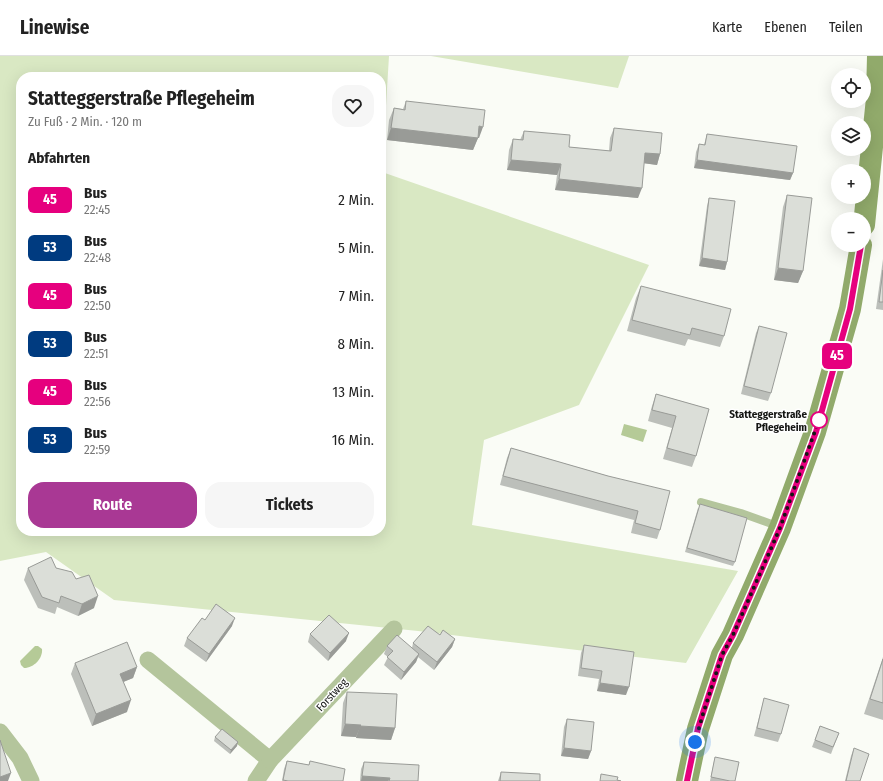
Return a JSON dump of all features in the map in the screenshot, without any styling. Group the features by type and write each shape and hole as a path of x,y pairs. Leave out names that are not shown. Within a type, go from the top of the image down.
{"main road":[{"path":"865,212 877,98 878,56"},
{"path":"687,781 698,728 722,655 733,635 780,528 816,432 850,309 860,252"}],"street":[{"name":"Forstweg","path":"256,781 270,760 394,629"},
{"path":"148,660 270,760"},
{"path":"0,732 20,758 31,781"}],"lane":[{"path":"701,502 741,513 780,528"}],"shaded area":[{"path":"0,56 389,56 386,106 386,72 16,72 16,536 386,536 386,173 649,265 579,405 484,440 472,525 738,571 686,663 418,631 114,600 46,552 0,561"},
{"path":"431,56 629,56 618,88"},
{"path":"624,424 647,430 643,442 621,435"},
{"path":"35,646 42,649 41,656 37,662 28,668 24,668 20,661"}],"building":[{"path":"406,101 485,110 483,127 479,126 478,138 391,128 394,108 405,110"},
{"path":"614,128 662,133 660,154 645,153 642,188 559,179 561,164 511,160 513,139 523,140 524,131 570,135 569,147 611,151"},
{"path":"707,134 797,146 793,173 697,160 699,144 705,145"},
{"path":"787,195 812,198 803,271 778,268"},
{"path":"709,198 735,201 727,262 702,258"},
{"path":"883,270 883,302 879,302"},
{"path":"641,286 731,309 724,336 692,328 690,335 632,320"},
{"path":"759,326 787,333 771,393 744,386"},
{"path":"656,394 709,409 696,456 667,448 676,416 652,410"},
{"path":"511,448 608,476 670,491 660,530 635,523 638,511 503,476"},
{"path":"700,504 747,518 735,562 687,548"},
{"path":"51,557 56,568 72,572 76,579 89,575 98,596 82,604 61,596 59,603 42,597 28,568"},
{"path":"216,604 235,618 209,654 187,638 202,618 205,620"},
{"path":"329,615 349,633 330,653 310,634"},
{"path":"428,626 440,635 443,630 455,639 437,662 413,643"},
{"path":"397,635 419,654 404,672 387,657 393,651 387,646"},
{"path":"127,642 137,667 120,674 131,700 96,714 75,663"},
{"path":"584,645 634,652 629,687 600,683 602,671 581,668"},
{"path":"883,659 883,703 870,699"},
{"path":"347,692 397,694 395,728 345,724"},
{"path":"764,698 789,705 781,734 757,728"},
{"path":"567,719 594,722 591,751 564,748"},
{"path":"820,726 839,733 833,747 815,740"},
{"path":"222,729 238,742 231,750 215,737"},
{"path":"0,740 11,773 0,777"},
{"path":"854,748 869,754 860,781 846,781"},
{"path":"715,757 739,762 735,781 711,777"},
{"path":"287,761 309,765 310,761 345,769 343,781 283,780"},
{"path":"364,762 419,765 418,781 389,781 390,778 362,776"},
{"path":"501,772 540,774 540,781 500,781"},
{"path":"601,774 618,777 617,780 621,781 600,781"}],"bus line":[{"name":"45","path":"687,781 698,728 722,655 733,635 780,528 816,432 850,309 860,252"}],"place":[{"name":"Statteggerstraße Pflegeheim","path":"819,420"}],"route":[{"path":"695,742 698,728 722,655 733,635 780,528 793,496 819,420"}]}
